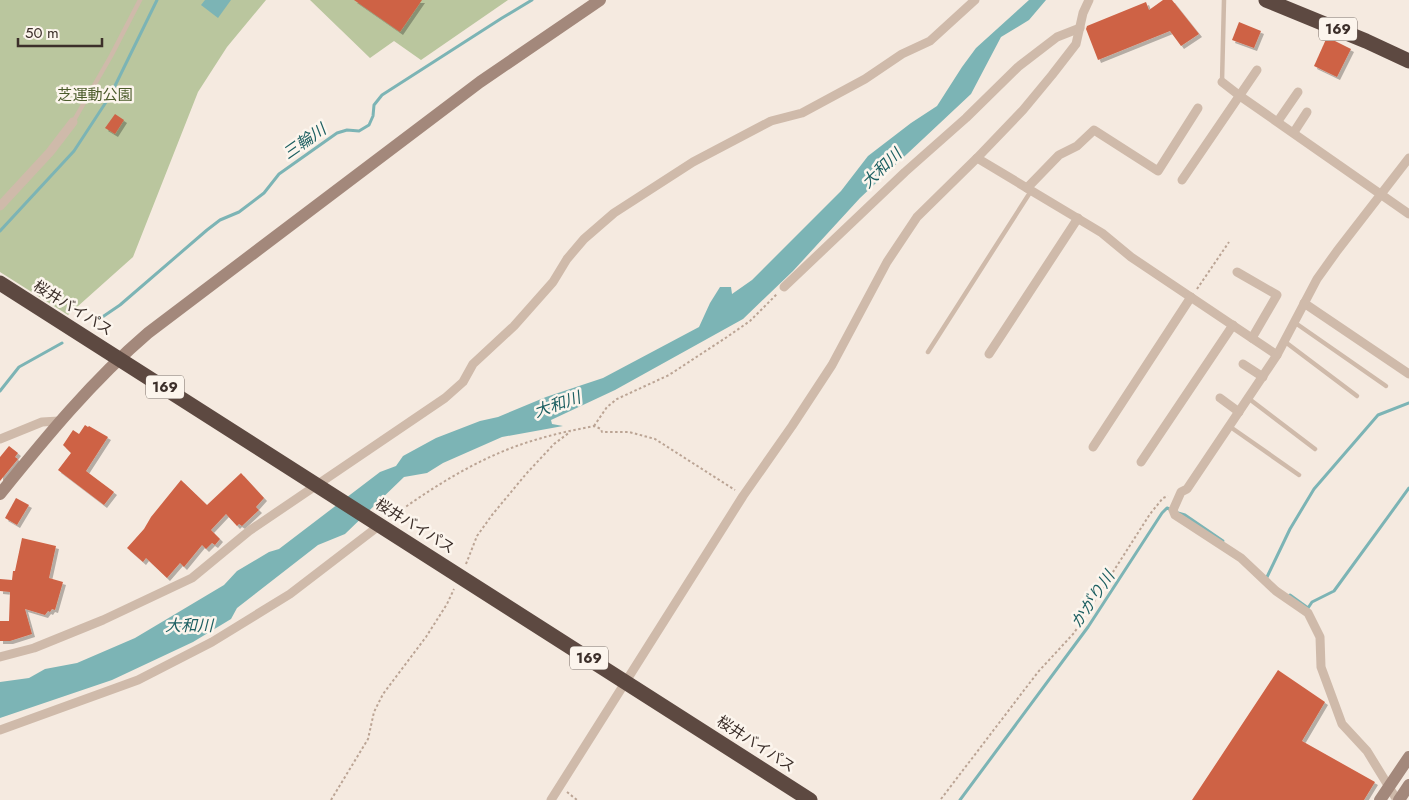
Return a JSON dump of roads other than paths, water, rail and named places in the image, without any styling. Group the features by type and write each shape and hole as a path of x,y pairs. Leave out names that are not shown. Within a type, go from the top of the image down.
{"highway":[{"name":"169","path":"1266,0 1366,40 1409,61"},
{"name":"桜井バイパス","path":"0,283 810,800"}],"street":[{"path":"0,494 60,421 119,358 148,333 480,82 600,0"},
{"path":"0,657 34,648 103,620 192,578 249,531 324,489 445,398 463,382 472,364 514,326 552,282 584,239 614,213 693,162 771,121 802,113 865,79 902,54 930,41 975,0"},
{"path":"551,800 743,496 832,365 887,262 916,217 1023,110 1052,75 1076,44 1083,12 1089,0"},
{"path":"784,288 1018,67 1056,37 1080,28"},
{"path":"1182,180 1256,70"},
{"path":"1222,82 1382,193 1409,214"},
{"path":"1278,121 1298,92"},
{"path":"1029,189 1059,155 1077,146 1094,130 1158,171 1198,108"},
{"path":"1294,132 1306,112"},
{"path":"0,206 50,152 73,122"},
{"path":"977,158 1102,233 1131,257 1277,355"},
{"path":"1409,158 1336,251 1304,303 1277,355 1187,489 1182,491 1174,510 1174,515 1241,558 1276,591 1308,613 1320,637 1321,667 1342,724 1367,751 1398,800 1409,785"},
{"path":"989,354 1078,218"},
{"path":"1237,272 1278,295 1252,338"},
{"path":"1093,447 1191,297"},
{"path":"1304,303 1409,374"},
{"path":"1141,462 1233,325"},
{"path":"1243,364 1263,377"},
{"path":"1220,398 1239,412"},
{"path":"0,439 42,422 60,421"},
{"path":"0,730 138,680 196,650 290,594 374,521"},
{"path":"1380,800 1409,758"}],"lane":[{"path":"73,122 104,70 140,0"},
{"path":"1222,82 1224,0"},
{"path":"928,352 1029,189"},
{"path":"1294,322 1386,386"},
{"path":"1284,341 1357,396"},
{"path":"1248,398 1315,449"},
{"path":"1229,426 1299,475"}],"water":[{"path":"205,0 231,0 218,18 201,5"},
{"name":"大和川","path":"1029,0 1046,0 1029,20 1001,37 971,94 860,198 793,271 743,319 615,390 551,420 552,424 563,426 502,437 443,463 427,473 404,477 345,534 318,545 237,608 231,619 193,642 112,680 0,718 0,682 29,678 45,669 77,663 135,638 224,585 237,571 269,552 279,549 380,472 396,466 403,456 436,438 603,378 699,327 720,287 731,287 732,294 752,280 841,191 868,156 937,106 976,48"}],"waterway":[{"path":"0,231 74,151 110,96 157,0"},
{"name":"三輪川","path":"95,322 120,305 220,220 239,212 264,193 279,174 337,133 347,130 359,131 369,125 373,116 374,105 382,95 532,0"},
{"name":"三輪川","path":"0,391 19,367 62,343"},
{"path":"1267,577 1290,529 1314,489 1378,415 1409,403"},
{"path":"1290,595 1308,608 1312,602 1334,591 1409,488"},
{"name":"かがり川","path":"960,800 1088,627 1162,513 1167,508 1172,510"},
{"name":"かがり川","path":"1178,513 1185,515 1223,541"}],"park label":[{"name":"芝運動公園","path":"95,95"}]}
